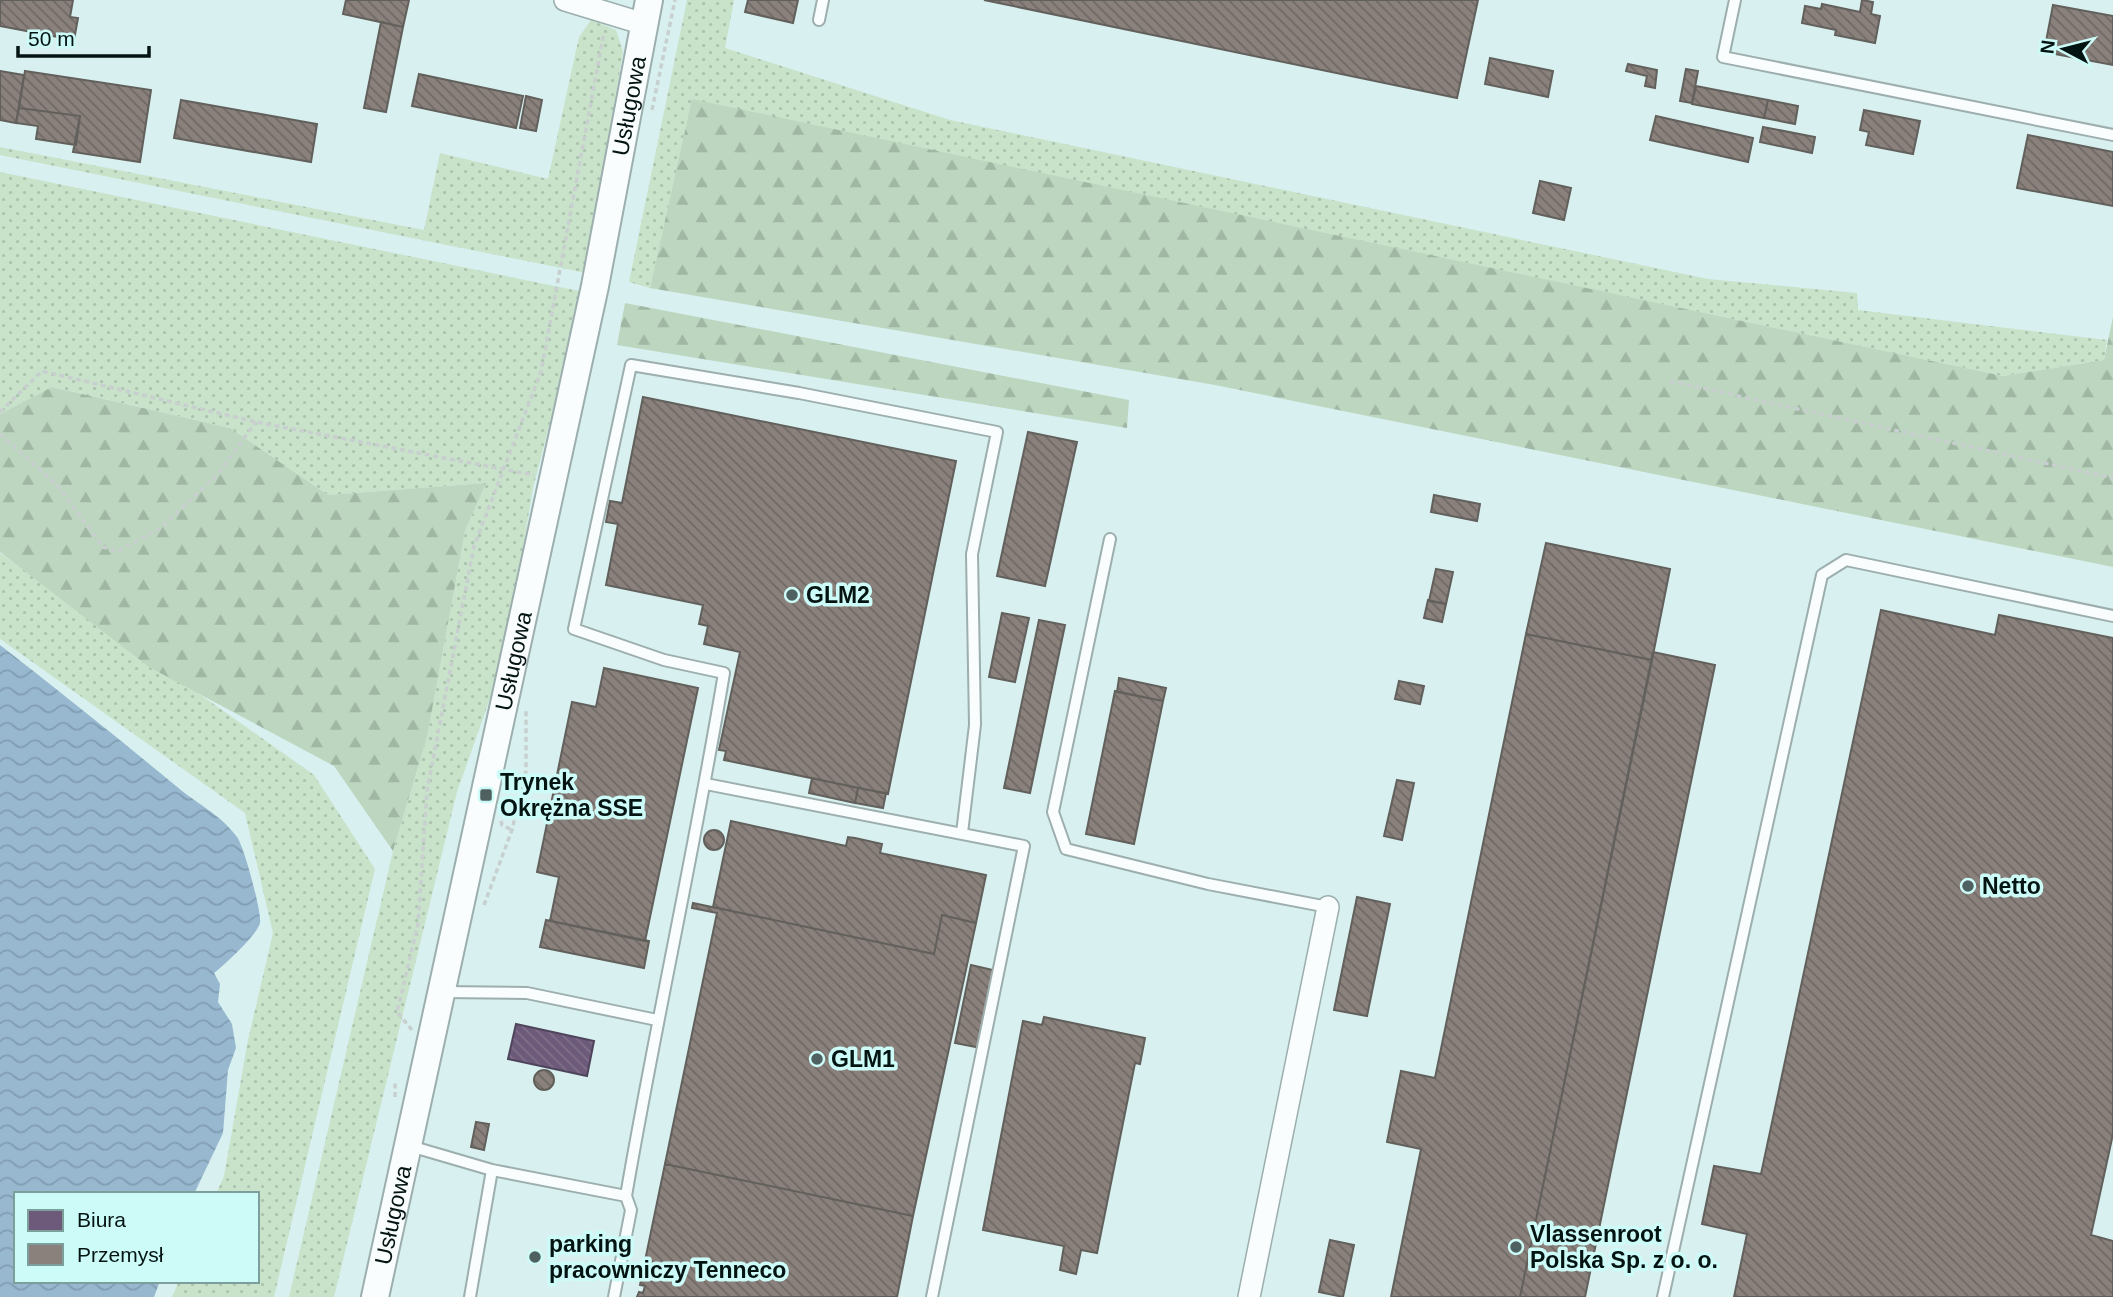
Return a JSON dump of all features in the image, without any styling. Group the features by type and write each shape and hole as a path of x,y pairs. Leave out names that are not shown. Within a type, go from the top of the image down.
{"street":[{"path":"565,0 608,13 647,12"},
{"name":"Usługowa","path":"375,1297 595,286 647,12"},
{"path":"1249,1297 1328,907"}],"lane":[{"path":"819,20 823,0"},
{"path":"1735,0 1723,57 2113,135"},
{"path":"614,1297 631,1210 626,1196 657,1020 706,784 724,673 664,660 574,629 631,365 799,393 997,432 972,554 975,724 962,833"},
{"path":"1111,539 1053,812 1066,849 1208,884 1328,907"},
{"path":"1664,1297 1822,575 1846,560 2113,616"},
{"path":"706,784 1024,846 932,1297"},
{"path":"443,992 527,993 657,1020"},
{"path":"410,1146 492,1170 626,1196"},
{"path":"470,1297 492,1170"}],"path":[{"path":"430,1050 397,1012 418,924 427,791 472,560 541,372 608,13"},
{"path":"0,412 42,371 256,422 504,468 553,480"},
{"path":"1670,381 2113,478"},
{"path":"0,434 57,485 103,547 118,551 159,529 208,484 256,422"},
{"path":"501,818 502,825 512,830"}],"green space":[{"path":"687,0 734,0 725,48 950,120 1708,279 1857,293 1858,310 2107,340 2104,360 2003,376 692,100 650,288 629,282"},
{"path":"591,20 616,30 623,52 586,273 0,155 0,147 424,230 440,153 548,179 579,37"},
{"path":"692,99 2003,376 2104,360 2113,317 2113,567 1215,385 650,288"},
{"path":"0,172 584,292 533,488 505,656 457,792 334,1297 289,1297 393,851 427,737 465,531 486,483 328,495 230,428 53,387 0,414"},
{"path":"625,303 1129,400 1127,428 617,345"},
{"path":"52,387 230,428 328,495 486,483 465,531 427,737 393,851 334,766 149,667 0,552 0,414"},
{"path":"0,553 314,775 375,869 274,1297 172,1297 178,1283 259,1283 259,1192 217,1192 224,1176 248,1040 273,933 245,813 0,639"}],"water":[{"path":"0,645 223,822 240,843 255,894 260,923 240,950 214,973 220,984 218,1002 232,1024 236,1048 228,1070 223,1133 195,1192 14,1192 14,1283 159,1283 154,1297 0,1297"}],"building: Biura":[{"path":"516,1024 594,1041 587,1076 508,1059"}],"building: Przemysł":[{"path":"0,0 73,0 70,17 78,18 74,40 0,26"},
{"path":"346,0 409,0 403,27 343,14"},
{"path":"748,0 798,0 793,23 745,12"},
{"path":"984,0 1478,0 1457,98"},
{"path":"1862,0 1873,2 1871,14 1880,16 1875,43 1835,35 1836,30 1802,23 1805,6 1821,9 1822,4 1860,12"},
{"path":"2053,5 2113,16 2113,65 2044,52"},
{"path":"381,22 403,27 386,112 364,108"},
{"path":"1490,58 1553,71 1548,97 1485,84"},
{"path":"1628,64 1657,70 1655,88 1645,86 1647,76 1626,71"},
{"path":"1686,69 1698,71 1692,103 1680,101"},
{"path":"0,71 24,75 16,123 0,120"},
{"path":"25,71 151,90 140,162 73,152 80,116 19,108"},
{"path":"419,74 523,96 516,128 412,106"},
{"path":"1696,86 1768,100 1764,118 1692,104"},
{"path":"526,96 542,100 536,131 520,128"},
{"path":"181,100 317,124 311,162 174,138"},
{"path":"1768,100 1798,106 1795,124 1764,118"},
{"path":"19,108 80,116 76,145 36,139 38,126 16,123"},
{"path":"1864,110 1920,121 1913,154 1866,145 1869,132 1860,130"},
{"path":"1656,116 1753,138 1748,162 1650,140"},
{"path":"1763,127 1815,137 1812,153 1760,142"},
{"path":"2028,135 2113,152 2113,206 2017,188"},
{"path":"1540,181 1571,188 1564,220 1533,213"},
{"name":"GLM2","path":"643,397 956,461 888,794 724,760 726,751 719,750 740,652 704,644 708,626 699,624 703,605 606,585 618,524 606,522 610,501 622,503"},
{"path":"1028,432 1077,442 1045,586 997,576"},
{"path":"1434,495 1480,504 1477,521 1431,512"},
{"path":"1546,543 1670,569 1652,660 1526,634"},
{"path":"1436,569 1453,572 1446,604 1429,601"},
{"path":"1428,600 1446,604 1442,622 1424,618"},
{"name":"Netto","path":"1881,610 1995,635 1999,615 2113,638 2113,1134 2091,1235 2113,1241 2113,1297 1734,1297 1747,1234 1702,1224 1714,1166 1761,1174"},
{"path":"1002,613 1029,618 1015,682 989,677"},
{"path":"1039,620 1065,625 1030,793 1004,788"},
{"path":"1526,634 1652,660 1520,1297 1391,1297 1421,1149 1387,1142 1401,1071 1435,1078"},
{"path":"1653,652 1715,665 1585,1297 1520,1297"},
{"path":"604,668 698,688 645,941 550,921 559,877 537,872 572,702 596,707"},
{"path":"1119,678 1166,688 1163,701 1117,692"},
{"path":"1399,681 1424,686 1420,704 1395,699"},
{"path":"1115,691 1163,701 1134,844 1086,834"},
{"path":"812,778 858,788 855,803 809,793"},
{"path":"1397,780 1414,783 1402,840 1384,836"},
{"path":"858,788 886,793 883,808 855,803"},
{"path":"731,821 846,846 848,837 855,838 882,844 880,853 986,875 976,923 942,915 934,954 713,907"},
{"path":"714,830 721,833 724,840 721,847 714,850 707,847 704,840 707,833"},
{"path":"1357,897 1390,904 1367,1016 1334,1010"},
{"name":"GLM1","path":"693,903 934,954 942,915 976,923 913,1216 665,1164 717,913 692,908"},
{"path":"546,920 649,941 644,968 540,947"},
{"path":"971,965 997,971 981,1048 955,1043"},
{"path":"1044,1017 1145,1038 1140,1064 1135,1063 1097,1253 1081,1250 1076,1274 1060,1270 1064,1246 983,1230 1023,1021 1042,1025"},
{"path":"544,1070 551,1073 554,1080 551,1087 544,1090 537,1087 534,1080 537,1073"},
{"path":"476,1122 489,1124 484,1150 471,1147"},
{"path":"665,1164 913,1216 897,1297 637,1297 639,1292 643,1293 645,1286 640,1285"},
{"path":"1330,1240 1354,1245 1343,1297 1319,1292"}],"place":[{"name":"GLM2","path":"792,595"},
{"name":"Trynek Okrężna SSE","path":"486,795"},
{"name":"Netto","path":"1968,886"},
{"name":"GLM1","path":"817,1059"},
{"name":"Vlassenroot Polska Sp. z o. o.","path":"1516,1247"},
{"name":"parking pracowniczy Tenneco","path":"535,1257"}]}
